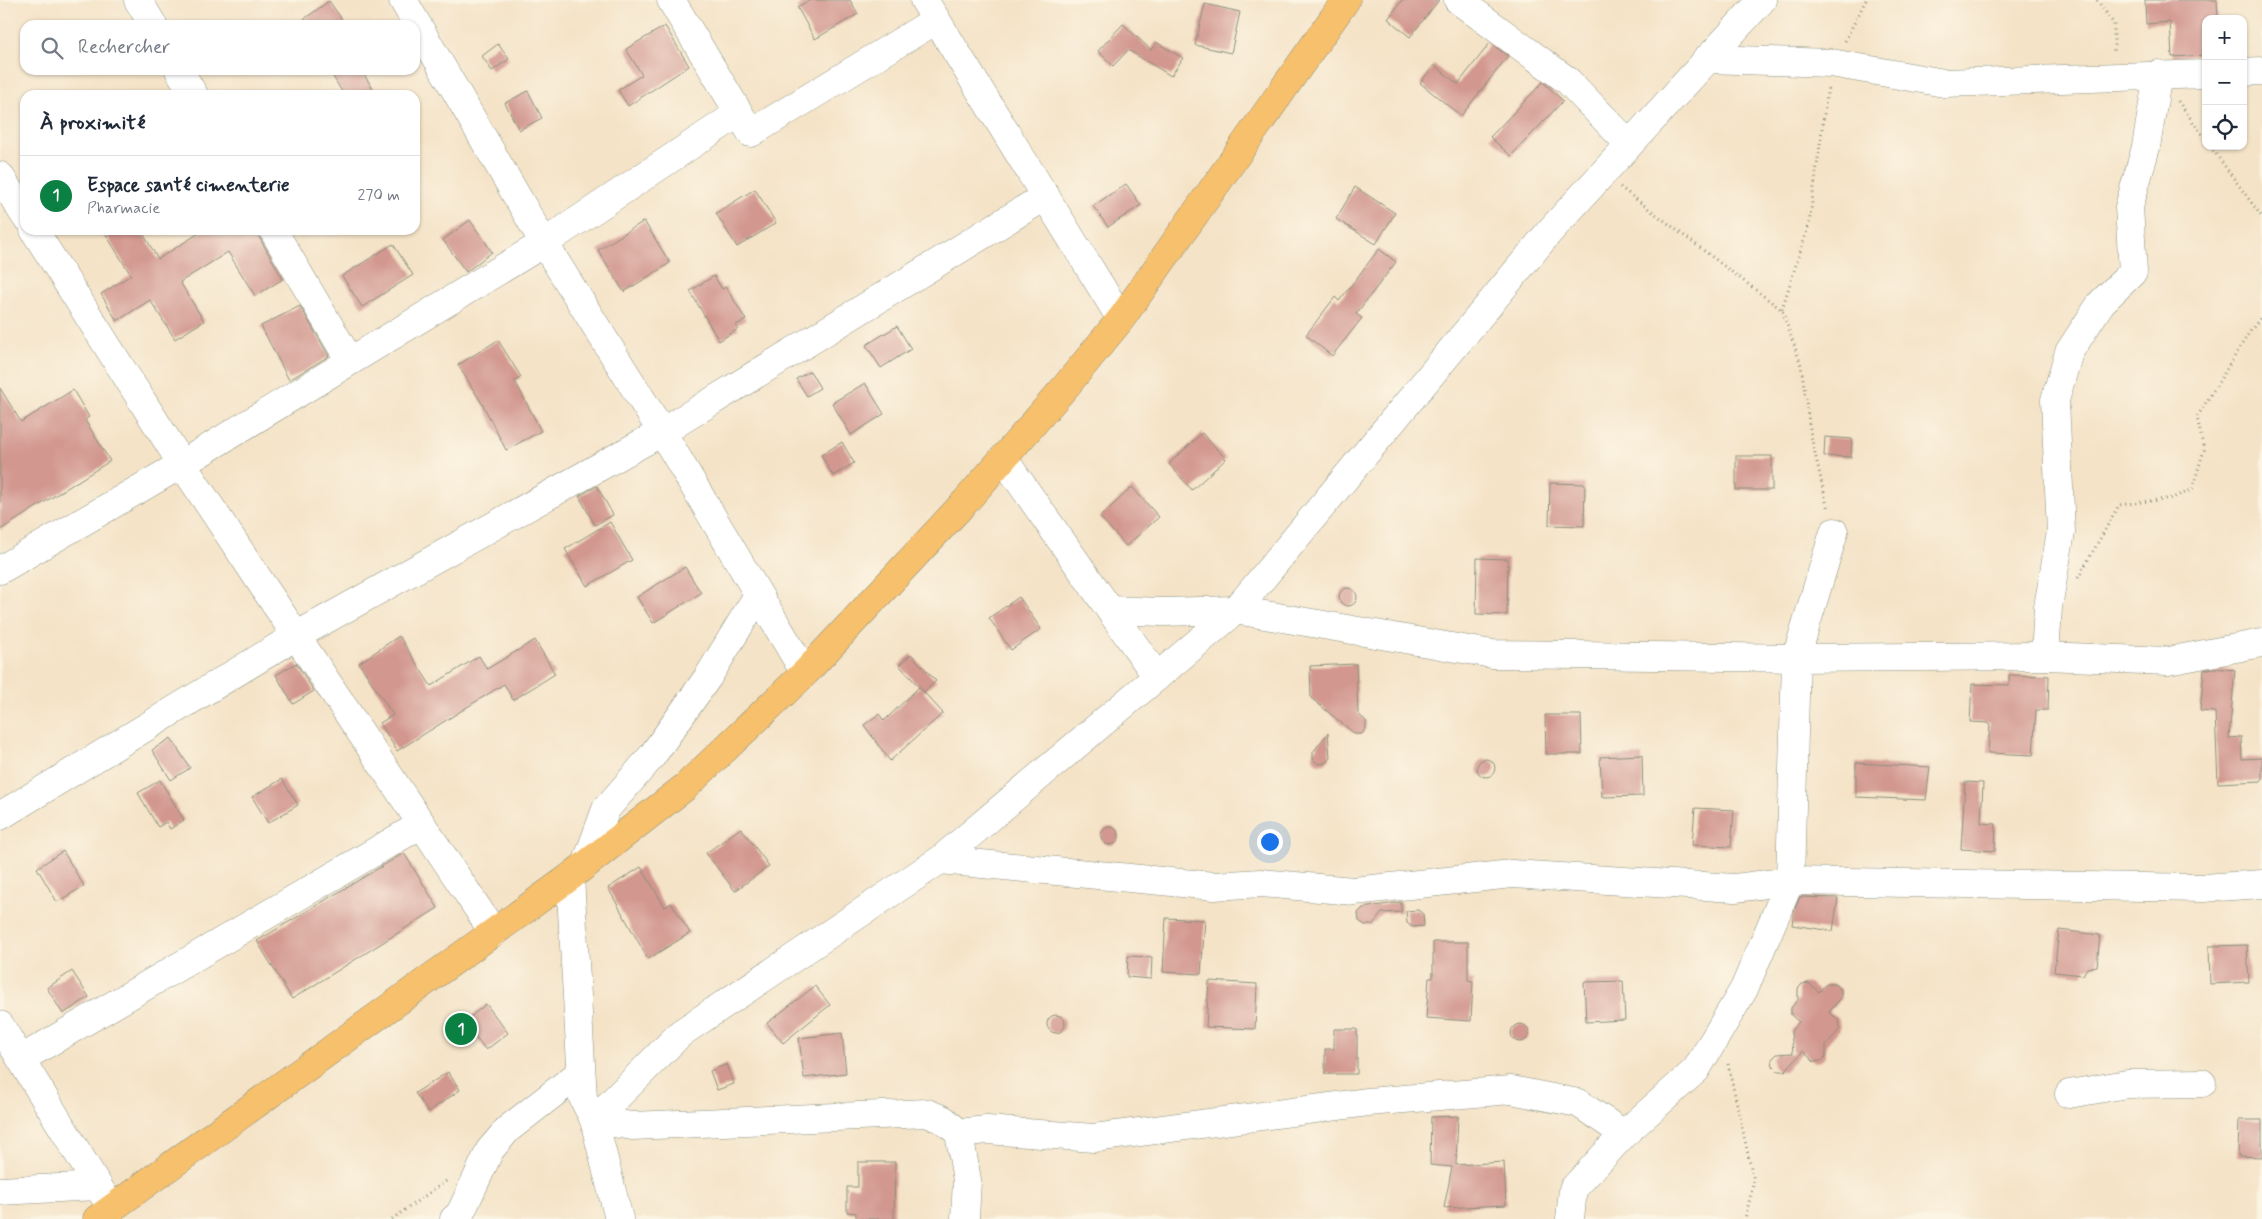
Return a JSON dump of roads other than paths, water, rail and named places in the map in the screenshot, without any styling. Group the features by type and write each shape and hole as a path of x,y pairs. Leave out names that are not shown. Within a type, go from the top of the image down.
{"highway":[{"path":"104,1214 578,871 685,787 805,673 965,502 1066,386 1121,319 1346,0"}],"street":[{"path":"138,0 150,20"},
{"path":"402,0 414,20"},
{"path":"671,0 751,133 930,10 1121,319"},
{"path":"1458,0 1568,81 1629,144"},
{"path":"594,1120 681,1033 940,860 1236,610 1550,231 1762,0"},
{"path":"420,31 544,244 662,432 805,673"},
{"path":"1706,60 1831,63 1944,83 2158,74 2202,74"},
{"path":"2247,72 2262,71"},
{"path":"2045,656 2048,607 2061,532 2055,400 2069,352 2102,303 2133,272 2129,207 2146,147 2158,74"},
{"path":"182,75 191,90"},
{"path":"0,570 182,464 544,244 739,114"},
{"path":"0,176 20,208"},
{"path":"0,816 296,636 662,432 1046,196"},
{"path":"37,235 182,464 494,933"},
{"path":"276,235 350,361"},
{"path":"1003,458 1157,676"},
{"path":"1570,1219 1573,1189 1624,1134 1696,1070 1744,989 1790,881 1796,658 1834,532"},
{"path":"619,1219 594,1120 583,1098 578,871 606,809 652,756 708,677 758,594"},
{"path":"1110,610 1163,612 1236,610 1492,654 1796,658 2045,656 2168,661 2262,644"},
{"path":"21,1059 422,824"},
{"path":"940,860 1214,886 1261,882 1354,892 1512,874 1735,888 1790,881 2203,888 2262,884"},
{"path":"0,1025 98,1186 104,1214"},
{"path":"454,1219 460,1214 490,1150 508,1129 581,1072"},
{"path":"2069,1094 2127,1084 2202,1083"},
{"path":"959,1133 987,1130 1094,1138 1368,1102 1511,1090 1578,1103 1624,1134"},
{"path":"594,1120 632,1126 928,1113 944,1120 959,1133 967,1180 965,1219"},
{"path":"0,1192 98,1186"}],"place":[{"name":"Espace santé cimenterie","path":"461,1029"}]}
